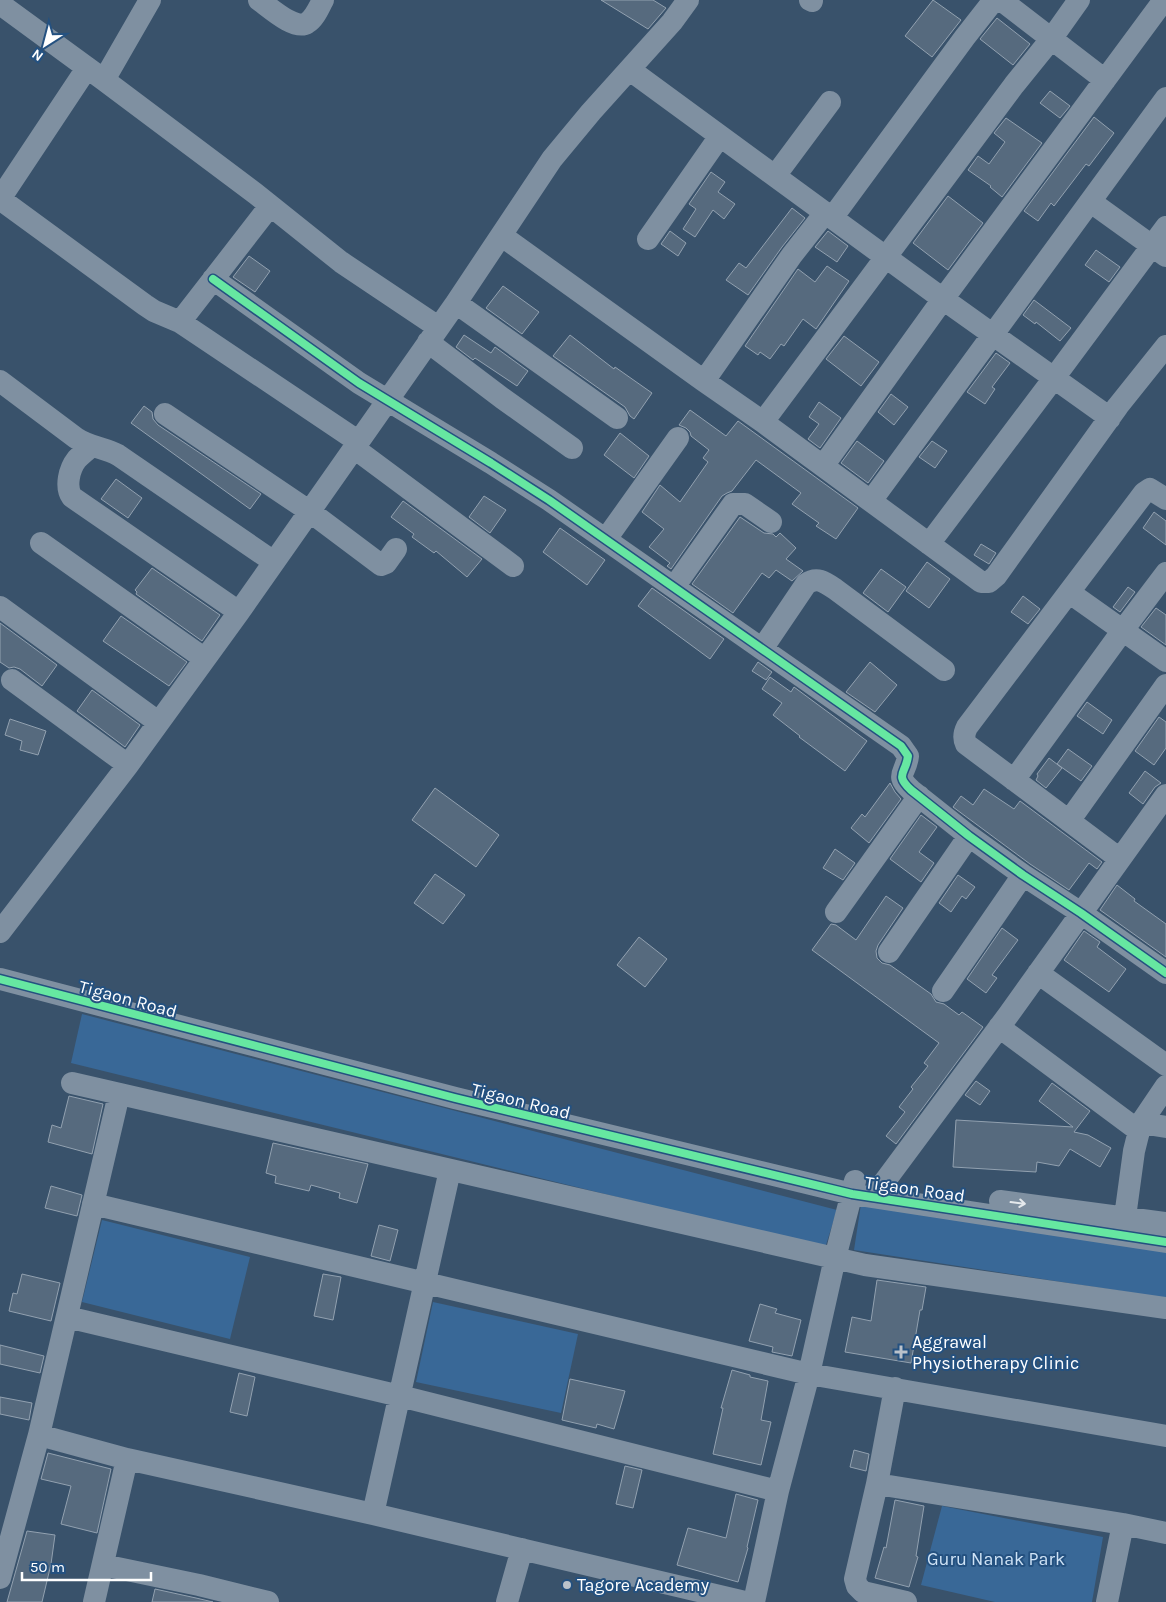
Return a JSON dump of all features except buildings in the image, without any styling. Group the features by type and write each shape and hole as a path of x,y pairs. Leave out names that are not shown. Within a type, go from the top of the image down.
{"street":[{"path":"150,0 0,199 145,305 180,322 357,445 513,566"},
{"path":"259,0 289,21 302,25 312,18 323,0"},
{"path":"0,932 128,764 239,612 456,303 552,159 591,112 672,22 688,0"},
{"path":"704,381 792,255 828,216 994,0"},
{"path":"1001,0 1105,80"},
{"path":"763,422 1079,0"},
{"path":"823,466 943,299 1164,0"},
{"path":"0,4 270,206 433,334 502,398 572,448"},
{"path":"630,70 828,216 1110,418"},
{"path":"871,501 1166,98"},
{"path":"775,176 830,102"},
{"path":"648,239 720,136"},
{"path":"1091,202 1159,251"},
{"path":"180,322 270,206"},
{"path":"928,544 1054,378 1159,251 1166,227"},
{"path":"502,236 763,422 981,582 992,580 1110,418 1166,346"},
{"path":"213,279 359,383 491,463 606,540 902,746 908,756 901,777 902,781 919,796 1023,875 1166,973"},
{"path":"456,303 617,418"},
{"path":"0,381 76,438 92,446 106,449 134,465 274,562"},
{"path":"165,414 309,511 381,566 386,563 396,549"},
{"path":"606,540 678,438"},
{"path":"92,446 76,460 70,473 68,487 72,497 239,612"},
{"path":"1120,859 966,744 964,733 1147,490 1150,488 1166,499"},
{"path":"674,587 733,504 745,504 771,522"},
{"path":"42,543 205,659"},
{"path":"1014,780 1166,572"},
{"path":"762,648 806,584 812,579 820,579 944,670"},
{"path":"1070,593 1166,661"},
{"path":"0,607 158,722"},
{"path":"12,680 128,764"},
{"path":"1069,821 1166,685"},
{"path":"882,1186 1166,795"},
{"path":"836,912 919,796"},
{"path":"890,952 970,836"},
{"path":"943,991 1023,875"},
{"name":"Tigaon Road","path":"0,966 482,1091 770,1162 854,1187 882,1186 1166,1223"},
{"path":"1038,972 1166,1065"},
{"path":"0,978 455,1098 854,1187 1166,1242"},
{"path":"999,1027 1140,1127 1166,1127"},
{"path":"72,1083 865,1265 1166,1308"},
{"path":"1124,1217 1134,1151 1140,1127 1166,1086"},
{"path":"0,1578 39,1435 119,1094"},
{"path":"373,1514 450,1170"},
{"path":"754,1602 778,1491 809,1374 854,1187"},
{"path":"93,1204 809,1374 1166,1436"},
{"path":"67,1317 400,1396 778,1491"},
{"path":"895,1388 877,1484 855,1579 857,1586 862,1592 906,1602"},
{"path":"39,1435 127,1458 745,1602"},
{"path":"94,1602 127,1458"},
{"path":"877,1484 1166,1532"},
{"path":"1108,1602 1123,1524"},
{"path":"507,1602 522,1549"},
{"path":"103,1565 197,1594 268,1602"}],"green space":[{"path":"82,1014 837,1210 825,1248 71,1063"},
{"path":"861,1204 1166,1251 1166,1298 854,1250"},
{"path":"102,1220 250,1257 230,1339 82,1302"},
{"path":"433,1302 578,1334 561,1413 416,1382"},
{"name":"Guru Nanak Park","path":"942,1506 1103,1537 1092,1602 995,1602 921,1585"}],"cycle path":[{"path":"213,279 359,383 549,500 901,746 908,756 902,777 911,790 969,836 1023,875 1166,973"},
{"path":"0,979 455,1098 852,1194 1166,1242"}],"place":[{"name":"Aggrawal Physiotherapy Clinic","path":"901,1352"},
{"name":"Tagore Academy","path":"567,1585"}]}
